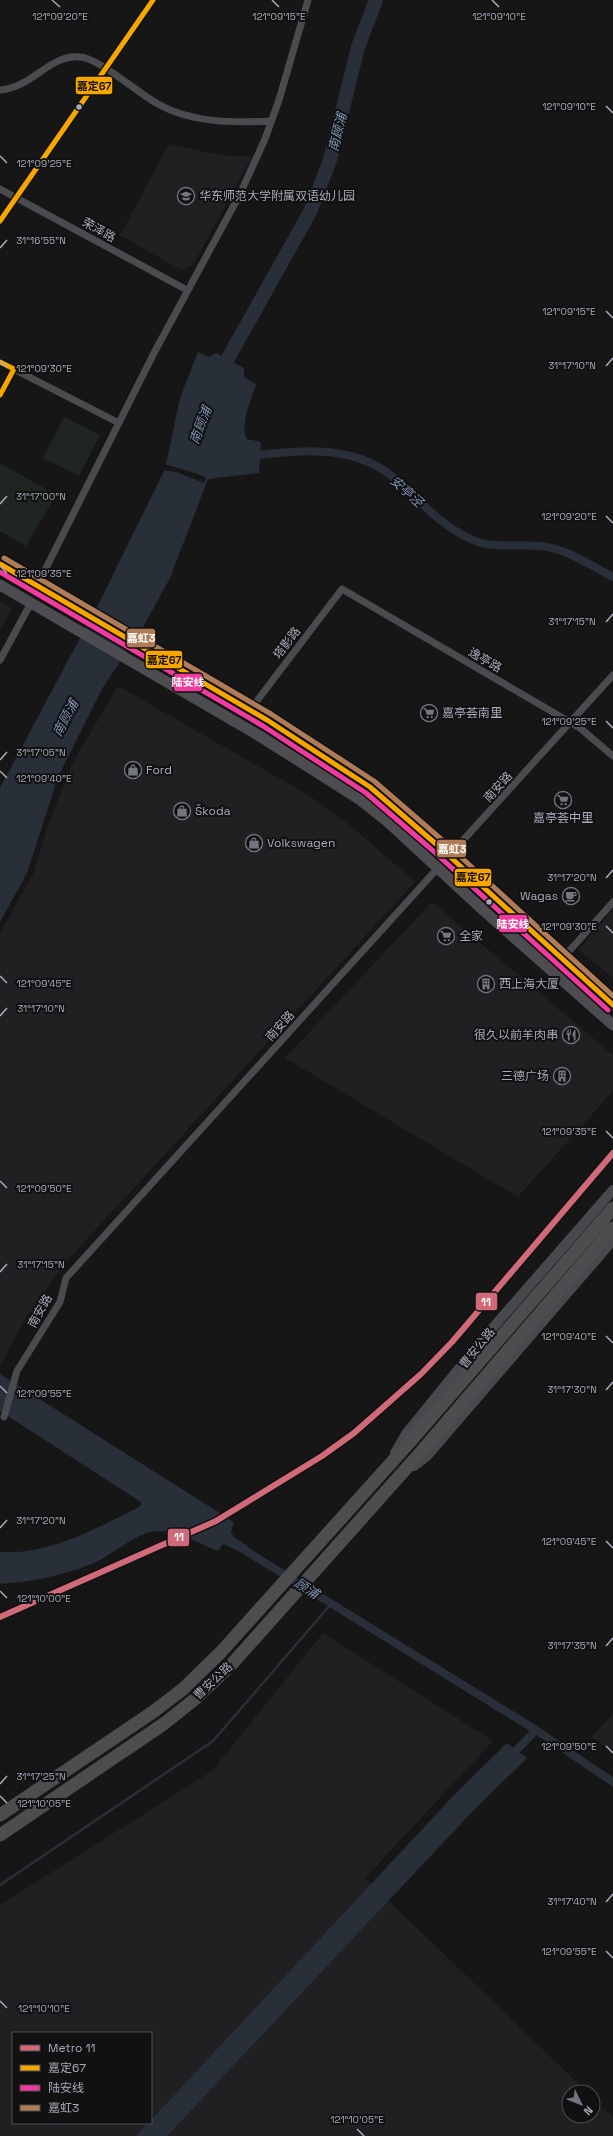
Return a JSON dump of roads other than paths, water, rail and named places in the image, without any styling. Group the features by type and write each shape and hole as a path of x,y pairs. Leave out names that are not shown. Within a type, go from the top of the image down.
{"highway":[{"name":"曹安公路","path":"0,1815 116,1738 183,1689 221,1652 379,1476 613,1208"},
{"name":"曹安公路","path":"0,1835 147,1736 194,1699 231,1665 390,1487 613,1228"}],"main road":[{"path":"0,564 250,710 301,741 370,787 450,857 613,1005"},
{"path":"0,585 265,739 359,799 388,822 483,910 613,1026"},
{"name":"曹安公路","path":"379,1476 406,1434 483,1340 613,1190"},
{"name":"曹安公路","path":"390,1487 427,1456 613,1240"}],"street":[{"path":"0,221 153,0"},
{"path":"37,586 187,290 240,194 271,121 308,0"},
{"path":"0,90 19,86 31,80 53,62 67,57 80,57 89,59 169,110 212,120 271,121"},
{"name":"荣泽路","path":"0,189 187,290"},
{"path":"0,362 119,423"},
{"path":"0,395 14,369"},
{"name":"塔影路","path":"250,710 342,589"},
{"name":"逸亭路","path":"342,589 572,723 613,756"},
{"path":"0,660 31,603"},
{"name":"南安路","path":"4,1417 14,1380 18,1371 60,1302 66,1278 572,723 613,675"},
{"path":"562,959 613,902"}],"water":[{"path":"198,352 209,357 216,353 244,368 244,377 256,384 244,426 247,439 261,442 259,473 208,479 170,578 143,627 102,689 58,777 27,873 0,922 0,788 103,595 165,469 180,398"},
{"path":"0,1374 234,1522 231,1532 234,1537 249,1547 245,1554 223,1544 218,1551 181,1535 165,1531 157,1531 149,1532 132,1540 97,1561 78,1569 45,1578 0,1584 0,1552 18,1552 36,1549 71,1539 137,1508 141,1505 141,1502 0,1411"},
{"path":"507,1743 527,1758 473,1811 167,2136 136,2136 147,2124 152,2124 152,2119 455,1794"}],"waterway":[{"name":"南顾浦","path":"218,376 310,212 330,160 358,47 376,0"},
{"name":"安亭泾","path":"250,456 309,451 347,455 383,469 427,509 457,532 469,538 481,543 503,546 541,546 560,550 613,577"},
{"name":"顾浦","path":"238,1546 536,1730 613,1782"},
{"path":"0,1885 213,1741 331,1604"},
{"path":"510,1757 536,1730"}],"metro line":[{"name":"11","path":"0,1617 216,1521 322,1456 354,1433 421,1374 452,1342 613,1153"}],"place":[{"name":"华东师范大学附属双语幼儿园","path":"186,196"},
{"name":"嘉亭荟南里","path":"429,713"},
{"name":"Ford","path":"133,770"},
{"name":"嘉亭荟中里","path":"563,800"},
{"name":"Škoda","path":"182,811"},
{"name":"Volkswagen","path":"254,843"},
{"name":"Wagas","path":"571,896"},
{"name":"全家","path":"446,936"},
{"name":"西上海大厦","path":"486,984"},
{"name":"很久以前羊肉串","path":"571,1035"},
{"name":"三德广场","path":"562,1076"}]}
